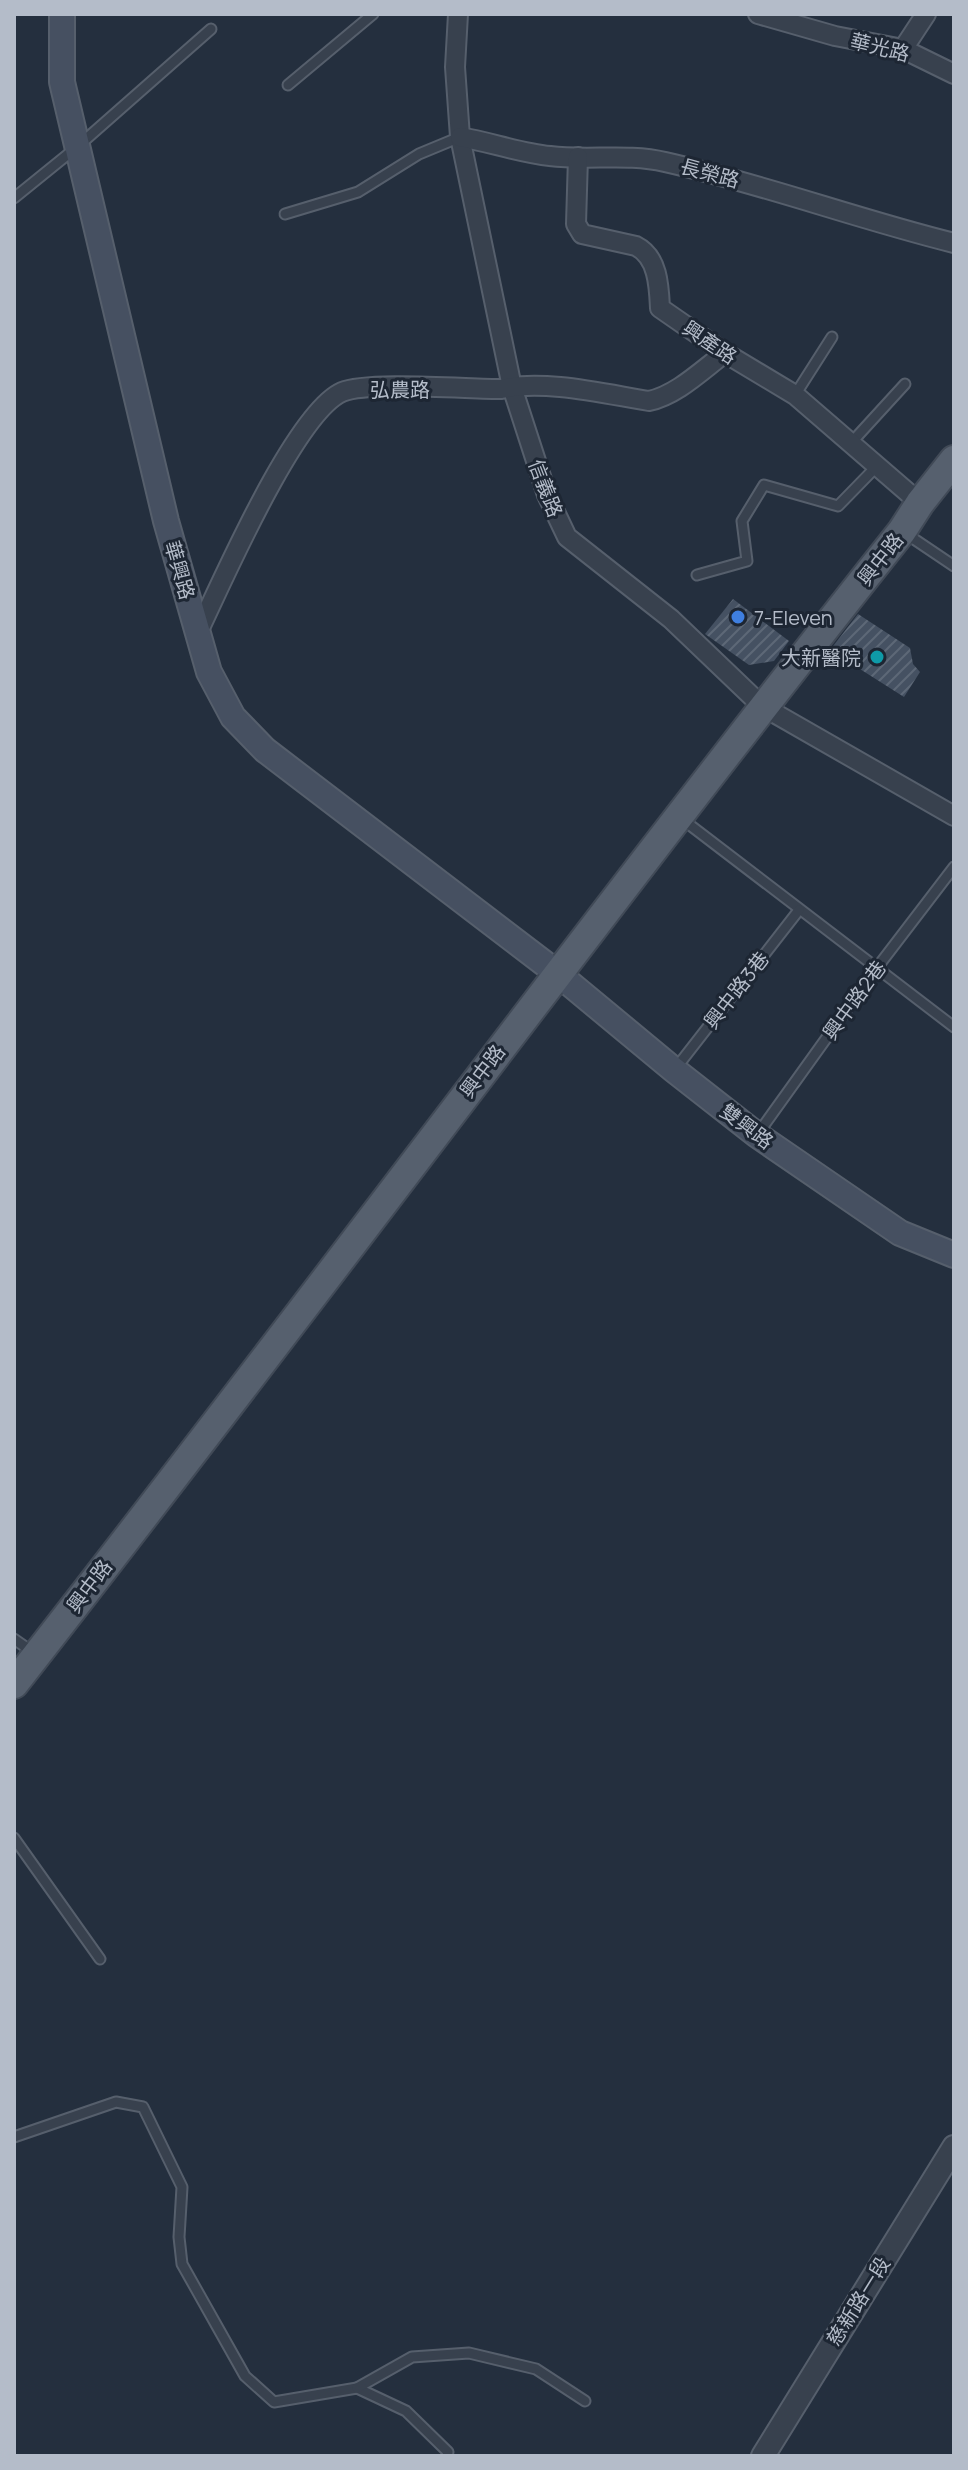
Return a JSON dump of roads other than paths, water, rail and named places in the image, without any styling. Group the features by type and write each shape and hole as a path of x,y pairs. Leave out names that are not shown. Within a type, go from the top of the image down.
{"main road":[{"name":"華興路","path":"62,14 62,82 166,521 209,672 233,717 265,750 557,973"},
{"name":"興中路","path":"14,1684 26,1647 679,817 762,706 902,531 920,503 949,474"},
{"name":"雙興路","path":"557,973 757,1135 900,1233 954,1255"}],"street":[{"name":"信義路","path":"458,14 455,67 460,137 512,387 547,495 567,537 671,619 762,706 954,816"},
{"name":"華光路","path":"758,14 835,36 903,49 954,74"},
{"path":"903,49 926,14"},
{"name":"長榮路","path":"460,137 549,156 616,156 662,161 954,243"},
{"name":"興產路","path":"578,157 576,224 582,234 644,250 658,281 660,308 725,353 795,395 920,503"},
{"name":"弘農路","path":"198,632 262,500 282,466 315,413 341,392 369,387 512,387 566,389 649,401 673,391 725,353"},
{"name":"慈新路一段","path":"763,2456 954,2147"}],"lane":[{"path":"288,85 373,14"},
{"path":"14,198 211,29"},
{"path":"285,214 358,192 419,154 460,137"},
{"path":"795,395 832,337"},
{"path":"851,443 905,384"},
{"path":"697,575 747,561 742,521 764,485 838,506 877,466"},
{"path":"902,531 954,566"},
{"path":"679,817 954,1027"},
{"name":"興中路2巷","path":"757,1135 876,969 954,867"},
{"name":"興中路3巷","path":"674,1070 799,910"},
{"path":"14,1838 100,1959"},
{"path":"14,2137 116,2102 143,2107 182,2187 179,2237 182,2264 245,2376 274,2402 357,2388 412,2357 469,2353 536,2369 585,2401"},
{"path":"357,2388 406,2411 448,2452 447,2456"}],"place":[{"name":"7-Eleven","path":"738,617"},
{"name":"大新醫院","path":"877,657"}]}
